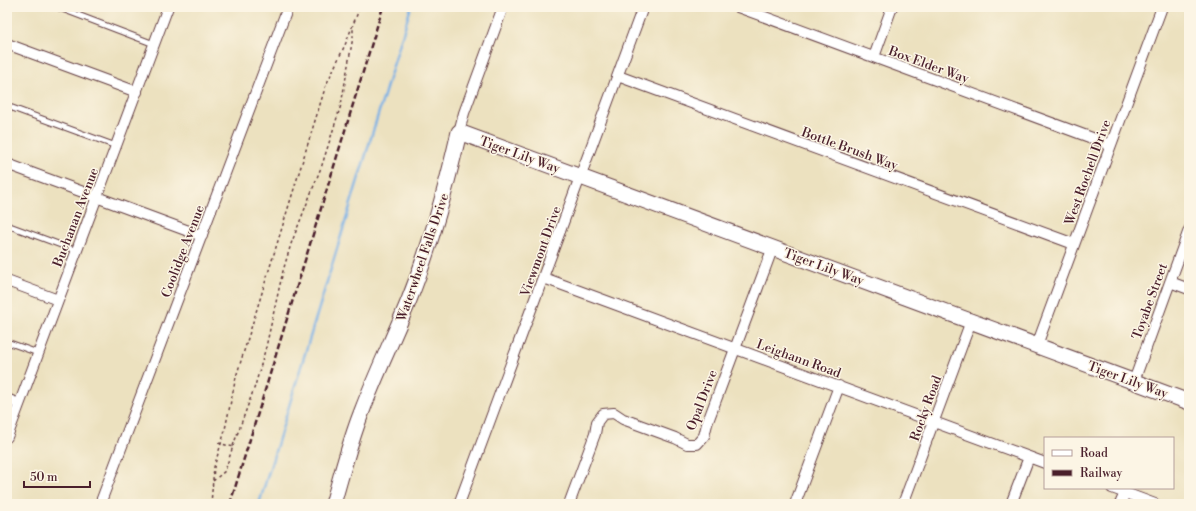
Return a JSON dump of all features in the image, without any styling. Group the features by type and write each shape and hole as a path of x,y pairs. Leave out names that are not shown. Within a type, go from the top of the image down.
{"street":[{"name":"Buchanan Avenue","path":"7,436 168,7"},
{"name":"Coolidge Avenue","path":"100,504 288,7"},
{"name":"Waterwheel Falls Drive","path":"333,504 361,413 410,300 428,249 441,208 459,132 467,106 503,7"},
{"name":"Viewmont Drive","path":"459,504 544,278 643,7"},
{"name":"Box Elder Way","path":"738,7 1110,145"},
{"path":"874,57 892,7"},
{"name":"West Rochell Drive","path":"1037,345 1162,7"},
{"path":"7,44 136,92"},
{"name":"Bottle Brush Way","path":"618,76 1074,244"},
{"name":"Tiger Lily Way","path":"459,132 1189,402"},
{"path":"7,164 202,236"},
{"name":"Toyabe Street","path":"1134,381 1189,230"},
{"name":"Opal Drive","path":"569,504 595,434 597,422 603,414 614,413 623,419 675,438 687,444 697,444 704,436 707,424 773,247"},
{"name":"Leighann Road","path":"544,278 1044,463"},
{"path":"7,282 58,300"},
{"path":"1170,282 1189,289"},
{"name":"Rocky Road","path":"903,504 971,321"},
{"path":"795,504 839,386"},
{"path":"7,399 19,404"},
{"path":"1011,504 1029,457"},
{"path":"1114,489 1155,504"},
{"path":"1120,504 1124,493"}],"lane":[{"path":"57,7 154,44"},
{"path":"7,106 116,146"},
{"path":"7,225 77,251"},
{"path":"7,342 38,353"}],"path":[{"path":"211,504 214,468 244,349 326,85 354,24 360,7"},
{"path":"213,481 225,471 255,386 291,244 322,165 341,105 354,24"},
{"path":"218,442 233,447"}],"waterway":[{"path":"259,504 411,7"}],"railway":[{"path":"230,504 383,7"}]}
